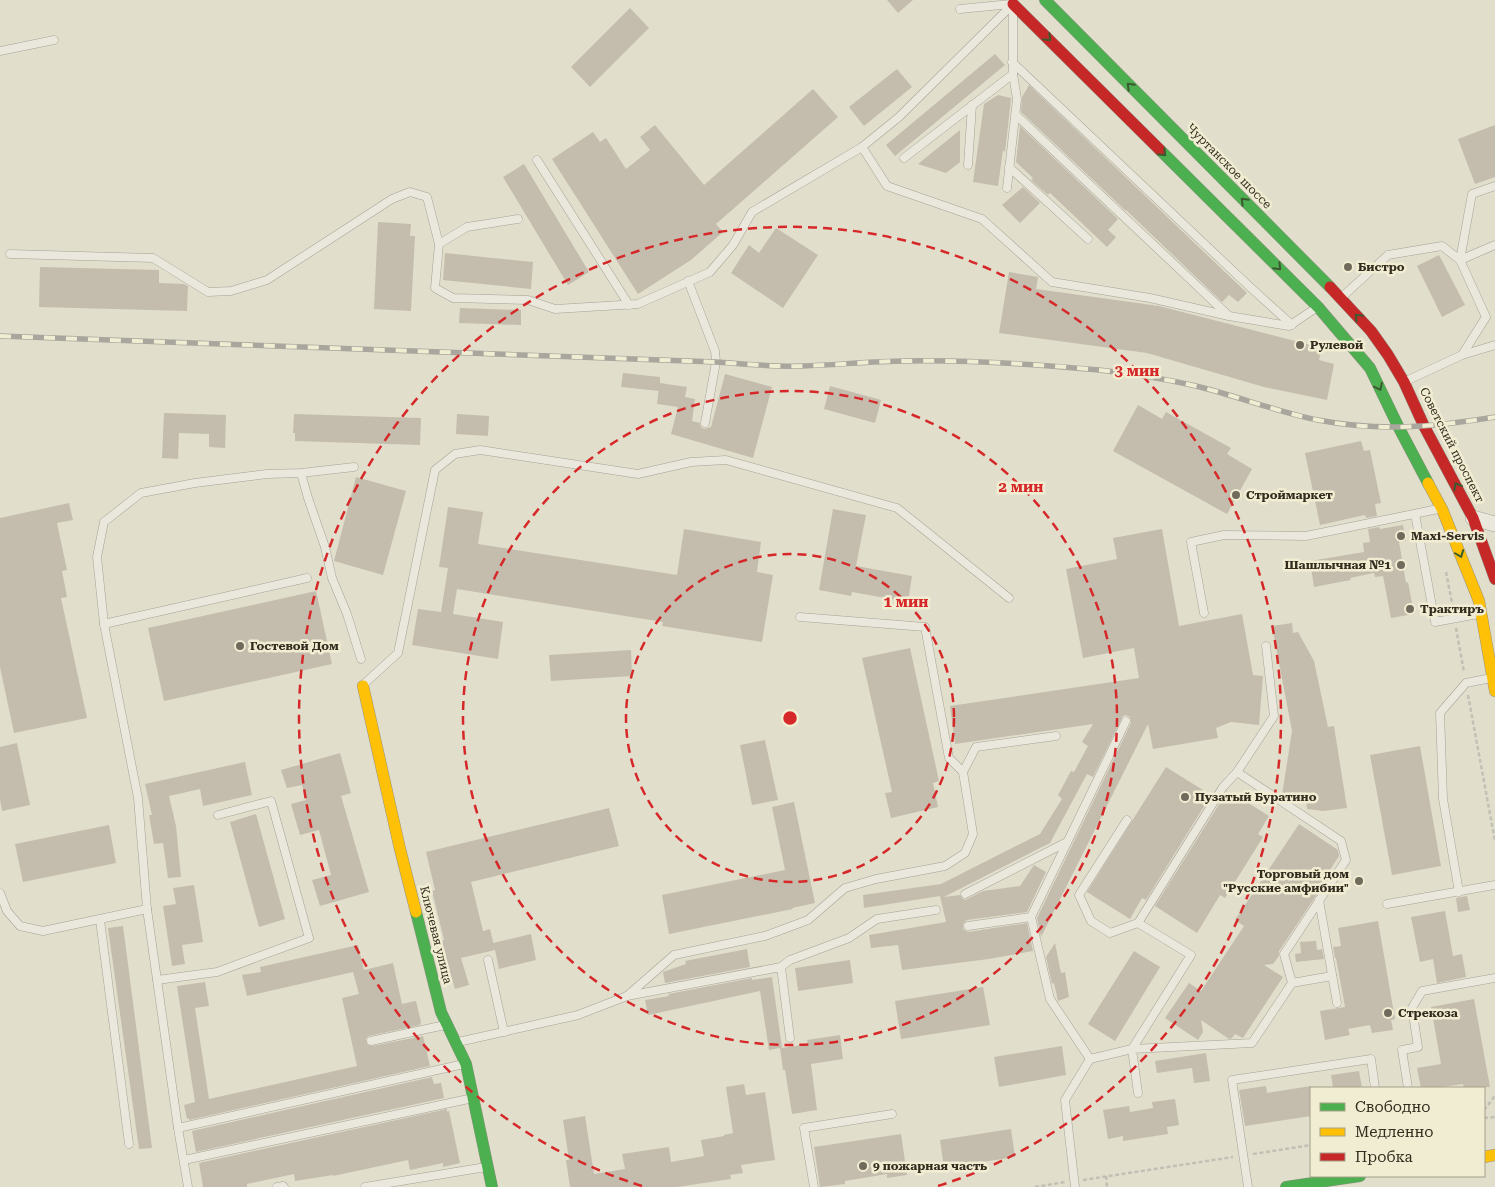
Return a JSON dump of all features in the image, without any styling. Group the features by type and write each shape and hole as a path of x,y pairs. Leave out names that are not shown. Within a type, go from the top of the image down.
{"main road":[{"name":"Чуртанское шоссе","path":"1045,0 1341,298 1372,331 1388,355"},
{"path":"1014,1 1318,307 1370,368 1399,428 1442,508 1479,601 1495,691"},
{"name":"Советский проспект","path":"1388,355 1404,382 1424,426 1474,518 1495,579"},
{"path":"1442,508 1474,518"},
{"name":"Ключевая улица","path":"363,686 405,868 441,1012 466,1064 492,1187"},
{"path":"1286,1187 1353,1177"}],"street":[{"path":"1474,518 1495,524"}],"lane":[{"path":"960,9 1014,1"},
{"path":"1007,188 1018,99 1012,74 1014,1"},
{"path":"10,254 153,258 208,292 231,291 267,280 392,199 410,192 427,197 440,244 435,288 453,298 528,300 555,309 638,304 710,272 733,245 752,212 862,147 899,116 1014,1"},
{"path":"0,51 54,40"},
{"path":"1012,62 1242,281 1292,325"},
{"path":"904,158 1012,74"},
{"path":"968,165 972,105"},
{"path":"1016,115 1229,316"},
{"path":"862,147 887,186 982,219 1052,282 1150,298 1229,316 1289,326 1318,307"},
{"path":"537,160 629,305"},
{"path":"1009,167 1088,239"},
{"path":"1460,260 1472,194 1495,186"},
{"path":"440,244 467,227 518,220"},
{"path":"1460,260 1495,245"},
{"path":"1341,298 1388,256 1442,246 1460,260 1486,317 1462,355"},
{"path":"688,281 715,351 716,362 705,423"},
{"path":"1404,382 1462,355 1495,345"},
{"path":"363,686 398,653 435,470 455,454 480,450 638,474 691,462 726,460 897,508 1009,598"},
{"path":"188,1187 147,909 138,798 104,624 97,557 104,522 141,493 195,483 267,474 301,473 354,467"},
{"path":"301,473 325,547 332,578 347,614 361,659"},
{"path":"1204,613 1191,542 1224,535 1306,536 1442,508"},
{"path":"1415,514 1435,622 1481,613"},
{"path":"104,624 307,578"},
{"path":"628,996 674,955 765,936 808,920 845,888 876,879 945,866 964,853 973,834 963,772 949,758 925,627 800,617"},
{"path":"1127,820 1080,895 1091,921 1110,933 1138,923 1223,787 1237,772 1274,716 1266,646"},
{"path":"1459,892 1443,799 1440,713 1466,683 1493,678"},
{"path":"1090,1059 1050,999 1031,917 1126,721"},
{"path":"963,772 976,747 1056,736"},
{"path":"1237,772 1341,841 1346,860 1284,954 1292,983"},
{"path":"157,980 217,972 309,938 271,801 218,815"},
{"path":"965,894 1068,842"},
{"path":"1387,904 1495,885"},
{"path":"0,893 7,911 20,926 43,932 147,909"},
{"path":"1319,900 1337,1002"},
{"path":"456,1043 578,1015 628,996 781,968 790,960 849,938 877,919 936,910"},
{"path":"968,926 1031,917"},
{"path":"100,920 129,1144"},
{"path":"1138,923 1191,955 1132,1049 1138,1094"},
{"path":"488,960 504,1032"},
{"path":"781,968 790,1038"},
{"path":"1075,1184 1066,1100 1090,1059 1132,1049 1252,1043 1292,983 1332,976"},
{"path":"1408,1087 1402,1050 1418,1047 1412,1008 1422,991 1495,978"},
{"path":"371,1042 447,1024"},
{"path":"1248,1187 1232,1080 1371,1059 1375,1087"},
{"path":"178,1128 466,1064"},
{"path":"184,1160 474,1098"},
{"path":"814,1187 804,1128 892,1114"},
{"path":"364,1187 488,1167"},
{"path":"277,1187 284,1187"}],"path":[{"path":"1485,1109 1495,1096"},
{"path":"1035,1187 1075,1184 1106,1176 1310,1145"},
{"path":"1106,1176 1107,1187"}],"building":[{"path":"887,0 913,0 898,13"},
{"path":"630,8 649,28 590,87 571,67"},
{"path":"995,54 1005,65 895,156 886,145"},
{"path":"897,69 912,87 864,126 849,107"},
{"path":"1029,85 1247,293 1238,302 1229,295 1222,302 1021,112 1022,97"},
{"path":"813,89 838,117 716,224 723,232 691,260 638,294 552,159 593,132 600,142 606,138 626,169 650,150 640,137 655,125 704,185"},
{"path":"998,95 1011,99 1005,152 1003,150 998,186 973,182 984,104"},
{"path":"1495,125 1495,177 1475,184 1458,139"},
{"path":"1020,126 1118,219 1108,230 1116,237 1107,247 1050,193 1048,195 1031,180 1033,178 1016,162"},
{"path":"960,130 960,162 946,173 918,164"},
{"path":"524,164 589,272 568,285 503,177"},
{"path":"1023,187 1040,203 1020,223 1002,205"},
{"path":"378,222 411,224 410,236 415,236 411,311 374,309"},
{"path":"776,228 818,255 783,308 731,273 749,245 759,253"},
{"path":"445,253 533,262 531,289 443,280"},
{"path":"1439,255 1465,305 1442,317 1417,266"},
{"path":"40,267 159,270 159,283 184,284 188,286 187,311 39,307"},
{"path":"1009,272 1038,277 1036,289 1159,306 1322,348 1319,360 1334,364 1327,400 1264,387 1147,353 999,333"},
{"path":"460,308 521,310 521,325 459,323"},
{"path":"623,373 660,377 660,383 687,387 685,397 695,399 692,421 700,423 704,429 711,427 725,374 772,387 753,458 671,434 678,407 657,404 658,391 621,387"},
{"path":"830,386 881,400 875,423 824,409"},
{"path":"1138,405 1162,419 1166,412 1231,448 1227,454 1252,469 1227,514 1113,451"},
{"path":"164,413 226,415 225,448 209,447 209,434 179,433 178,459 162,458"},
{"path":"294,414 421,418 420,445 295,441 295,433 293,433"},
{"path":"457,414 489,416 488,436 456,434"},
{"path":"1361,441 1364,451 1370,450 1381,503 1375,504 1377,516 1366,518 1365,515 1320,525 1305,453"},
{"path":"356,477 406,491 383,575 334,561"},
{"path":"69,503 73,520 57,523 67,570 62,571 67,597 61,598 87,718 14,733 0,667 0,518"},
{"path":"448,507 483,512 478,544 677,575 684,529 761,542 757,572 773,575 762,642 662,626 663,622 457,589 453,614 503,622 498,659 412,645 418,609 441,612 448,568 439,567"},
{"path":"833,509 866,515 856,566 912,576 908,602 852,592 851,596 819,590"},
{"path":"1403,525 1406,541 1399,542 1406,583 1408,582 1414,614 1391,618 1383,576 1375,577 1374,573 1350,578 1351,580 1314,587 1310,561 1364,552 1363,543 1370,542 1368,529"},
{"path":"1162,529 1179,626 1242,614 1253,675 1263,676 1259,725 1231,722 1216,728 1218,738 1153,749 1148,724 1041,937 1037,918 1131,723 1130,717 1123,716 1093,777 1087,774 1050,843 944,897 960,895 965,900 983,891 1020,886 1034,865 1046,872 1027,912 967,920 963,924 963,929 968,932 1027,923 1033,951 989,959 902,970 898,945 871,948 869,935 946,922 940,896 864,908 863,895 941,884 1040,834 1062,799 1058,795 1071,771 1074,772 1088,746 1082,742 1093,724 955,744 950,706 1139,678 1134,648 1083,658 1066,569 1117,559 1113,538"},
{"name":"Гостевой Дом","path":"316,591 332,664 164,701 148,628"},
{"path":"1292,623 1293,633 1298,632 1314,661 1328,727 1334,726 1347,808 1323,811 1307,809 1306,801 1282,795 1292,731 1272,626"},
{"path":"910,648 939,781 933,783 938,807 891,818 885,793 892,792 862,658"},
{"path":"631,650 632,676 551,681 549,655"},
{"path":"765,740 778,800 752,805 740,745"},
{"path":"17,743 30,805 2,811 0,799 0,747"},
{"path":"1420,746 1441,866 1392,875 1370,755"},
{"path":"340,753 351,793 341,796 369,892 320,906 312,880 331,875 319,830 300,835 291,804 306,800 302,785 287,788 281,770"},
{"path":"245,762 252,795 203,806 200,789 169,796 176,826 181,877 168,878 163,843 154,844 149,815 152,815 145,784"},
{"path":"1166,767 1211,795 1146,900 1142,898 1130,919 1087,892"},
{"path":"1231,792 1269,816 1258,834 1263,837 1225,898 1220,895 1197,933 1155,906 1221,801 1224,803"},
{"path":"794,802 815,903 669,934 662,895 785,870 772,807"},
{"path":"609,808 619,846 471,882 483,931 490,929 493,943 531,934 536,960 499,969 495,950 461,958 469,985 455,989 441,941 444,940 432,891 435,890 426,852"},
{"path":"256,814 285,919 259,927 230,822"},
{"path":"1299,824 1338,850 1339,856 1330,870 1332,872 1279,951 1279,956 1273,964 1264,965 1283,977 1243,1038 1235,1034 1229,1039 1201,1020 1203,1032 1198,1040 1165,1018 1189,983 1201,991 1244,926 1235,920"},
{"path":"109,825 116,863 23,882 15,844"},
{"path":"194,885 203,942 182,945 185,964 172,966 163,906 176,904 173,888"},
{"path":"1467,896 1470,910 1458,912 1456,898"},
{"path":"1445,911 1453,956 1462,954 1466,977 1437,983 1433,959 1420,962 1411,917"},
{"path":"1378,921 1395,1019 1391,1020 1393,1030 1372,1033 1370,1025 1348,1029 1350,1035 1325,1040 1320,1011 1345,1007 1333,947 1341,946 1338,928"},
{"path":"123,926 152,1148 139,1149 108,928"},
{"path":"1316,941 1317,950 1322,949 1324,959 1296,962 1295,954 1301,953 1300,942"},
{"path":"1055,943 1061,973 1065,972 1069,997 1058,1001 1046,957"},
{"path":"358,945 364,970 393,963 402,1004 416,1001 421,1022 420,1025 369,1036 366,1039 367,1044 372,1046 423,1036 430,1066 187,1119 184,1105 195,1102 177,986 205,982 209,1006 195,1008 209,1099 357,1066 342,998 359,994 353,972 247,996 242,975 261,972 260,967"},
{"path":"747,949 750,967 665,983 663,972 686,964 685,961"},
{"path":"1134,951 1160,967 1115,1041 1088,1024"},
{"path":"850,960 853,983 798,991 795,968"},
{"path":"772,977 782,1048 808,1044 807,1040 840,1035 843,1059 811,1064 817,1110 792,1114 780,1048 769,1050 760,991 648,1015 645,1000 752,978 752,980"},
{"path":"983,987 990,1025 901,1039 895,1001"},
{"path":"1474,999 1490,1087 1464,1087 1463,1084 1443,1087 1421,1087 1417,1068 1441,1064 1431,1007"},
{"path":"1062,1046 1066,1075 999,1087 994,1057"},
{"path":"1206,1053 1210,1081 1194,1083 1192,1068 1157,1073 1155,1061"},
{"path":"1359,1071 1362,1087 1333,1087 1331,1075"},
{"path":"432,1077 434,1084 441,1083 444,1098 196,1152 192,1131"},
{"path":"744,1084 746,1095 765,1092 775,1160 741,1165 743,1173 730,1175 731,1179 677,1187 570,1187 566,1160 569,1160 563,1120 585,1116 594,1174 625,1169 622,1154 669,1147 671,1162 704,1156 701,1140 733,1133 726,1087"},
{"path":"1266,1086 1267,1093 1311,1086 1310,1116 1245,1126 1239,1090"},
{"path":"1175,1099 1179,1125 1167,1127 1168,1134 1123,1141 1123,1136 1108,1139 1103,1110 1129,1106 1130,1112 1153,1108 1152,1102"},
{"path":"447,1109 460,1163 443,1167 443,1163 410,1170 408,1160 333,1176 295,1181 294,1174 247,1184 247,1187 203,1187 199,1163"},
{"path":"1011,1129 1015,1157 944,1168 940,1140"},
{"path":"901,1134 907,1175 887,1178 887,1174 845,1181 845,1184 820,1187 814,1147"}],"railway":[{"path":"0,336 716,362 781,366 893,361 1002,363 1099,370 1163,379 1215,391 1303,417 1341,424 1407,427 1495,417"}],"traffic: fast":[{"path":"1045,0 1330,287"},
{"path":"1160,150 1318,307 1370,368 1428,483"},
{"path":"416,912 441,1012 466,1064 492,1187"},
{"path":"1286,1187 1353,1177"}],"traffic: slow":[{"path":"1428,483 1442,509 1479,601 1495,691"},
{"path":"363,686 416,912"},
{"path":"1485,1157 1495,1155"}],"traffic: jam":[{"path":"1013,4 1160,150"},
{"path":"1330,287 1371,331 1404,382 1424,426 1473,518 1495,579"}],"place":[{"name":"Бистро","path":"1348,267"},
{"name":"Рулевой","path":"1300,345"},
{"name":"Строймаркет","path":"1236,495"},
{"name":"Maxi-Servis","path":"1401,536"},
{"name":"Шашлычная №1","path":"1401,565"},
{"name":"Трактиръ","path":"1410,609"},
{"name":"Гостевой Дом","path":"240,646"},
{"name":"Пузатый Буратино","path":"1185,797"},
{"name":"Торговый дом \"Русские амфибии\"","path":"1359,881"},
{"name":"Стрекоза","path":"1388,1013"},
{"name":"9 пожарная часть","path":"863,1166"}]}
